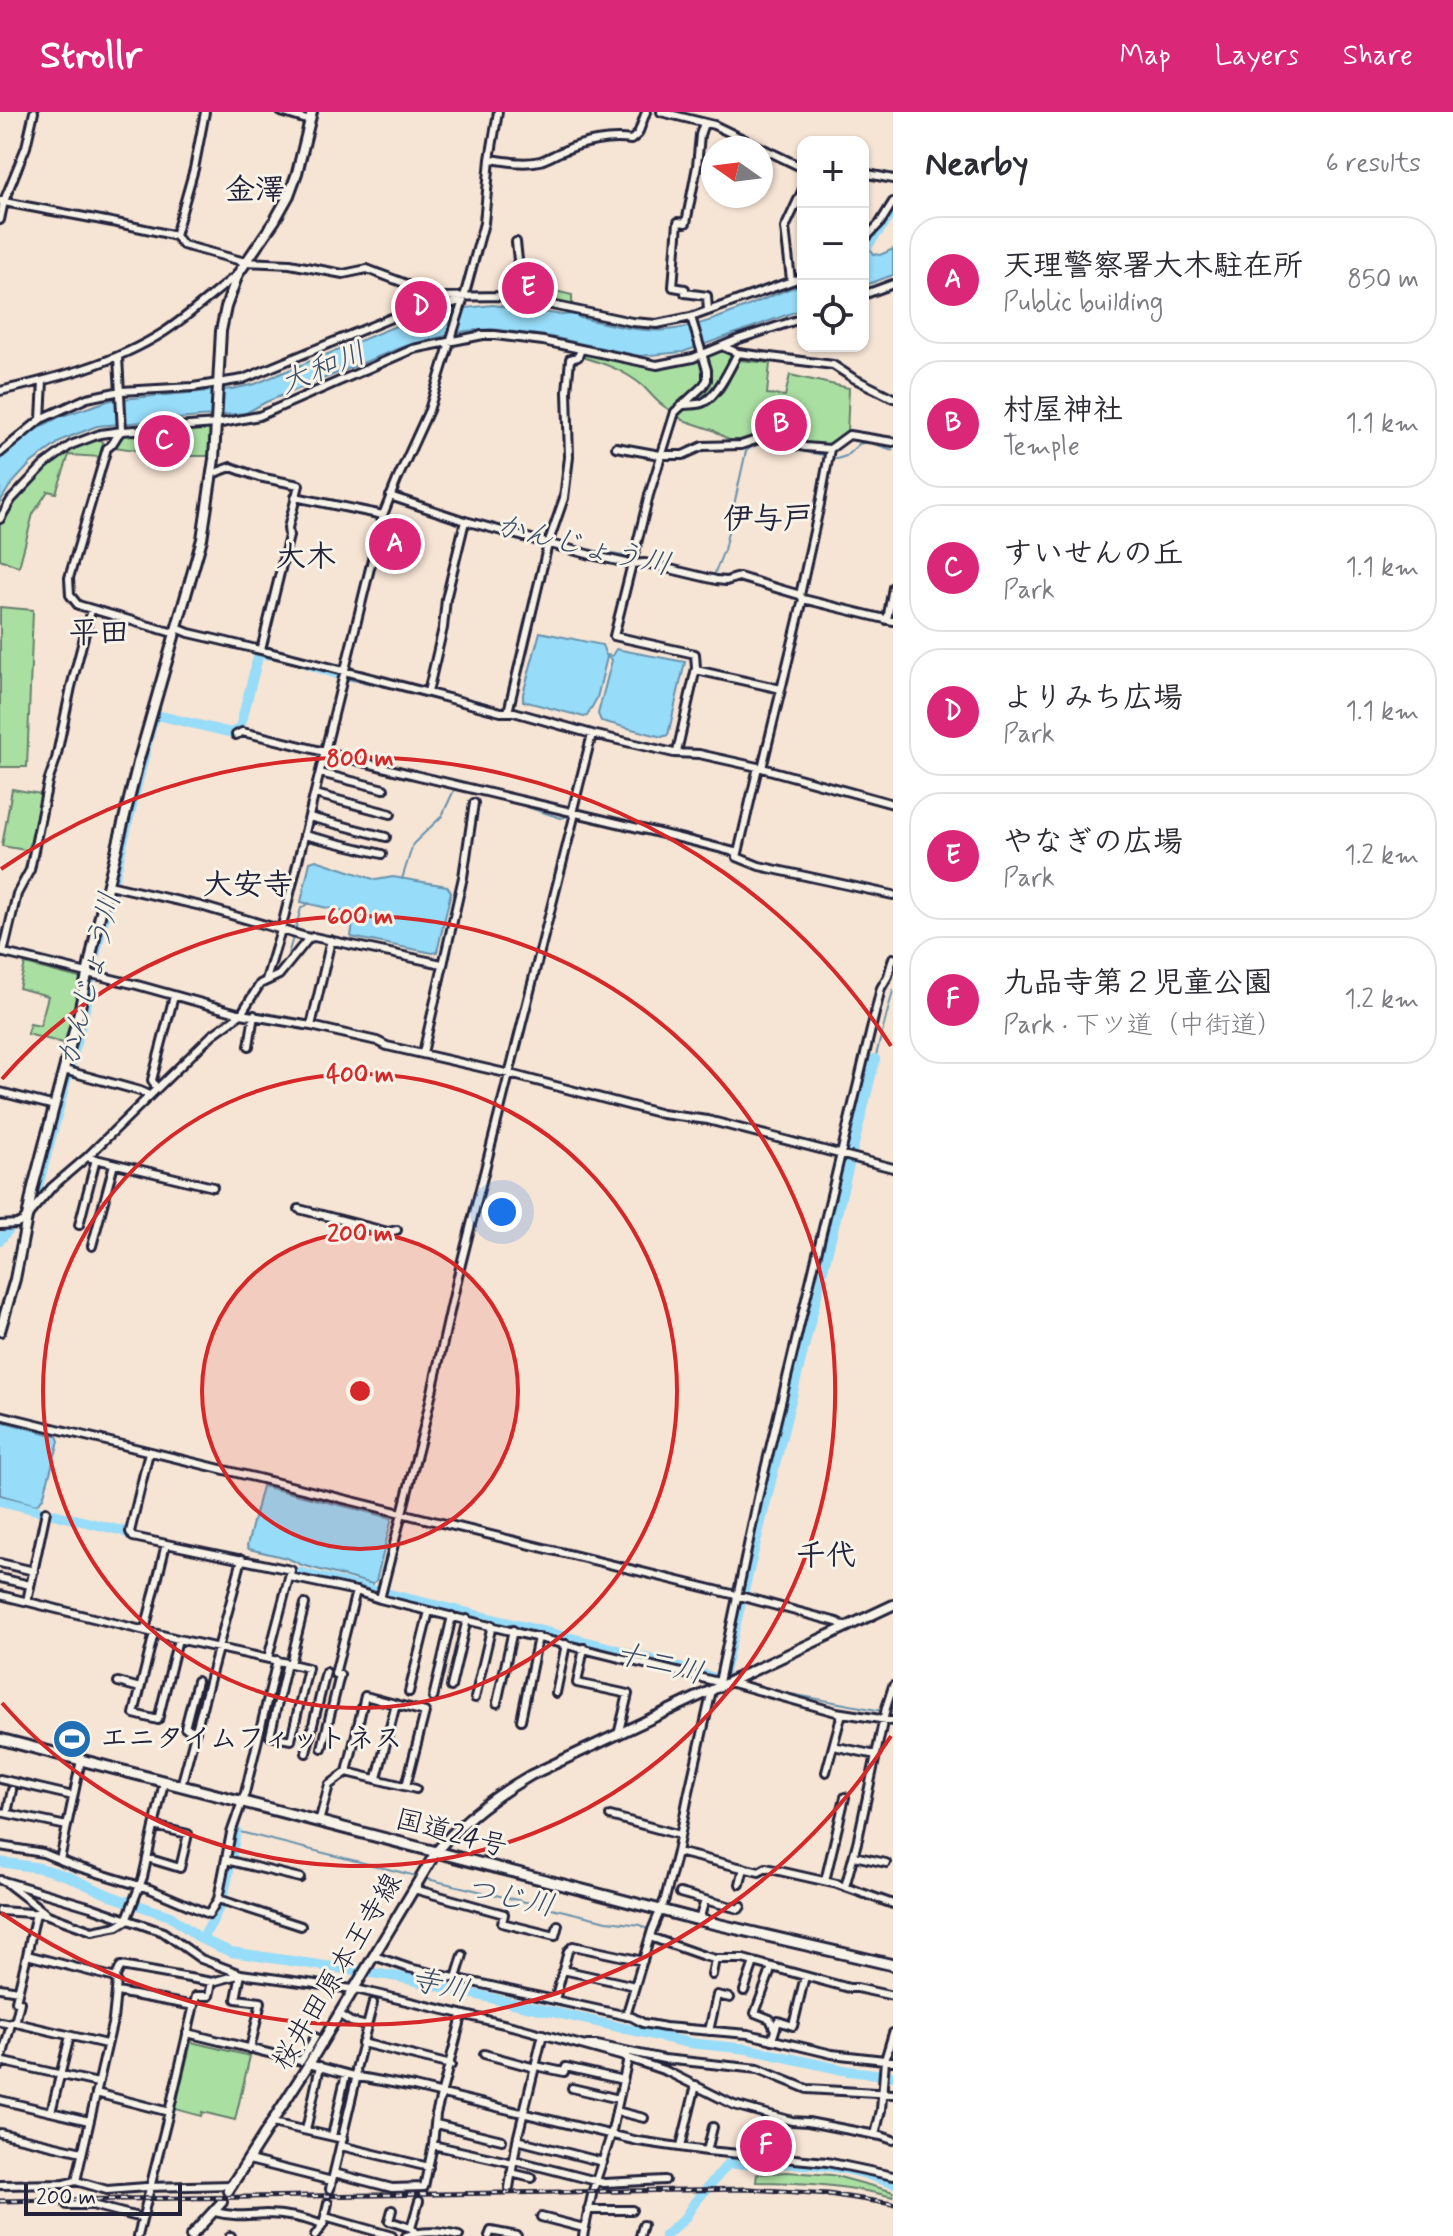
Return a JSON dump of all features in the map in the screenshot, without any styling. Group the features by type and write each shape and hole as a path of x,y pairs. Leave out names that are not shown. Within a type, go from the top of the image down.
{"highway":[{"name":"国道24号","path":"0,1739 699,1920 893,1965"}],"main road":[{"path":"0,1331 15,1279 33,1187 67,1071 139,759 202,539 212,474 221,331 226,307 238,274 289,195 311,116"},
{"name":"桜井田原本王寺線","path":"231,2188 436,1852 483,1807 510,1787 716,1686 893,1605"},
{"path":"191,2236 222,2202"}],"street":[{"path":"0,220 2,201 26,147 34,112"},
{"path":"175,236 194,169 205,112"},
{"path":"281,112 311,116"},
{"path":"266,980 326,752 383,515 429,410 484,223 498,112"},
{"path":"490,159 531,162 587,143 619,138 631,140 638,134 646,112"},
{"path":"661,112 714,125 797,165"},
{"path":"704,123 686,223 678,222 673,287 685,289 685,293 707,296 708,311"},
{"path":"869,174 893,179"},
{"path":"2,201 175,236 183,245 245,262 290,264 343,274 367,269 404,283 426,297 463,299 509,296 632,322 657,324 691,317 797,278"},
{"path":"791,280 785,228 797,202"},
{"path":"869,235 893,202"},
{"path":"509,296 518,260 516,242"},
{"path":"0,391 118,357 198,308 238,274"},
{"path":"869,293 893,284"},
{"path":"0,453 41,419 87,398 218,385 243,379 396,316 463,299"},
{"path":"677,752 696,670 695,654 614,636 660,455 675,412 707,380 691,317"},
{"path":"0,519 11,500 45,464 71,445 122,429 216,423 271,412 413,349 451,340 495,335 543,341 657,365 703,355 739,339 797,320"},
{"path":"724,347 738,353 833,365 893,398"},
{"path":"508,712 548,544 564,498 570,422 567,391 570,348"},
{"path":"570,359 578,357 581,349"},
{"path":"683,405 708,400 738,353"},
{"path":"107,448 112,446 122,429 118,357"},
{"path":"41,419 43,381"},
{"path":"97,435 106,441 107,448 69,578 70,595 78,605 170,632 176,629 501,712 760,768 893,804"},
{"path":"616,447 660,455 683,455 703,446 741,445 762,438 830,449 849,435 893,442"},
{"path":"830,449 781,689 737,857 759,866 893,895"},
{"path":"212,474 231,467 259,477 299,485 261,650"},
{"path":"390,496 548,544 716,580 739,577 890,620 893,587"},
{"path":"295,497 383,515"},
{"path":"428,692 465,521"},
{"path":"91,610 48,782 30,870 17,894 2,952 241,1014 311,1026 662,1114 708,1120 893,1168"},
{"path":"696,670 781,689"},
{"path":"236,735 242,732 738,853"},
{"path":"380,1599 592,734"},
{"path":"320,773 384,789"},
{"path":"315,794 391,814"},
{"path":"423,1053 463,877 474,803"},
{"path":"309,817 386,837"},
{"path":"304,835 382,854"},
{"path":"112,885 201,906 309,938 442,964"},
{"path":"0,1234 4,1225 23,1221 52,1187 87,1157 156,1088 212,1035 241,1014 260,984 279,975 309,938"},
{"path":"311,1026 331,940"},
{"path":"626,2016 659,1909 665,1899 677,1852 740,1596 841,1153 881,988 893,958"},
{"path":"156,1088 152,1080 174,996"},
{"path":"249,1046 254,1015"},
{"path":"67,1071 149,1095"},
{"path":"0,1092 55,1106"},
{"path":"87,1157 213,1187"},
{"path":"79,1225 96,1159"},
{"path":"92,1246 114,1164"},
{"path":"299,1209 388,1232 397,1230"},
{"path":"0,1415 740,1596 846,1627"},
{"path":"0,1846 43,1853 137,1888 150,1889 209,1914 221,1900 291,1570 133,1537 130,1532 149,1452"},
{"path":"27,1601 46,1511"},
{"path":"145,1630 166,1544"},
{"path":"181,1786 242,1559"},
{"path":"0,1563 34,1571"},
{"path":"290,1577 584,1648 716,1686"},
{"path":"0,1578 30,1585"},
{"path":"322,1748 356,1591"},
{"path":"0,1595 178,1639 272,1659 289,1663 308,1668 291,1740 270,1736 289,1663 305,1604"},
{"path":"409,1692 429,1611"},
{"path":"433,1698 452,1616"},
{"path":"451,1687 467,1619"},
{"path":"475,1698 492,1625"},
{"path":"497,1703 513,1630"},
{"path":"154,1633 134,1714 158,1720 178,1639"},
{"path":"521,1720 538,1637"},
{"path":"556,1693 566,1644"},
{"path":"584,1648 577,1683 628,1694 618,1735"},
{"path":"306,1753 326,1672"},
{"path":"196,1731 185,1728 197,1681"},
{"path":"118,1682 140,1688"},
{"path":"729,1682 842,1713 893,1721"},
{"path":"845,1887 893,1686"},
{"path":"319,1822 329,1785 347,1772 365,1696 425,1712 406,1786"},
{"path":"377,1778 396,1704"},
{"path":"826,1772 842,1713"},
{"path":"838,1747 876,1755"},
{"path":"60,1860 81,1760"},
{"path":"347,1772 416,1789"},
{"path":"0,1779 73,1796"},
{"path":"0,1911 48,1915 92,1931 118,1926 127,1920 143,1877 164,1782"},
{"path":"12,1790 3,1812 67,1826"},
{"path":"825,1881 845,1797"},
{"path":"610,1816 680,1835"},
{"path":"147,1858 180,1868 188,1834 154,1826"},
{"path":"677,1852 759,1872 766,1868 825,1881 893,1904"},
{"path":"854,1856 886,1863"},
{"path":"229,1861 300,1878"},
{"path":"740,1884 744,1868"},
{"path":"2,1881 48,1915"},
{"path":"2,1881 163,1932 201,1959 241,1974 355,1987 543,2034 666,2071 734,2105 792,2121 893,2140"},
{"path":"414,1889 504,1914 502,1923 555,1936 558,1925"},
{"path":"680,1893 739,1909 741,1906"},
{"path":"221,1900 301,1926"},
{"path":"699,1920 705,1900"},
{"path":"36,1913 16,2001 20,2002 0,2063 98,2083"},
{"path":"651,1934 715,1959 743,1959 849,1988 893,1996"},
{"path":"555,2000 568,1951 573,1946 643,1961"},
{"path":"27,1955 114,1978 118,1982 113,2020 76,2181"},
{"path":"456,1978 463,1955"},
{"path":"373,1958 626,2016 643,2023 748,2034 834,2055 888,2061"},
{"path":"712,1975 715,1959"},
{"path":"744,1991 754,1962"},
{"path":"114,1978 121,1966 212,1982 241,1974"},
{"path":"772,1967 755,2013 770,2019 775,2030"},
{"path":"563,1970 635,1986"},
{"path":"241,1974 236,1999 261,2002 250,2049"},
{"path":"772,2040 778,2021 793,2026 805,1976"},
{"path":"138,2236 196,1996 209,1996 212,1982"},
{"path":"0,1988 18,1991"},
{"path":"117,1992 194,2006"},
{"path":"709,2031 717,1995 730,1998"},
{"path":"249,2160 331,2185 373,2003"},
{"path":"338,2014 351,2022 367,2026"},
{"path":"334,2173 392,2188 424,2187 442,2094 462,2016"},
{"path":"0,2022 106,2044"},
{"path":"187,2033 301,2061 315,2037"},
{"path":"875,2135 893,2033"},
{"path":"509,2188 517,2140 543,2034"},
{"path":"51,2112 70,2036"},
{"path":"362,2043 451,2065"},
{"path":"583,2045 664,2059 758,2069 807,2089 893,2094"},
{"path":"484,2054 535,2067 564,2072 566,2067 623,2080"},
{"path":"584,2233 628,2058"},
{"path":"309,2064 611,2135 707,2151 827,2162 893,2176"},
{"path":"306,2130 320,2066"},
{"path":"332,2136 346,2074"},
{"path":"681,2146 696,2085"},
{"path":"572,2088 619,2099"},
{"path":"96,2093 169,2112"},
{"path":"0,2100 89,2121"},
{"path":"616,2111 644,2118"},
{"path":"272,2123 332,2136 342,2142 429,2167"},
{"path":"436,2124 502,2140"},
{"path":"707,2151 713,2127"},
{"path":"0,2133 82,2152"},
{"path":"517,2140 603,2162"},
{"path":"433,2145 604,2183 665,2180"},
{"path":"511,2173 532,2178"},
{"path":"0,2185 76,2181 107,2190 231,2188"},
{"path":"406,2236 413,2230 419,2201"},
{"path":"315,2236 324,2221 328,2203"},
{"path":"67,2205 92,2205 142,2218"},
{"path":"392,2210 389,2221 413,2230 459,2236"},
{"path":"588,2210 632,2210"},
{"path":"215,2212 232,2216 268,2214 302,2217 392,2236"},
{"path":"541,2217 592,2236"},
{"path":"640,2236 643,2225"},
{"path":"489,2236 491,2231 517,2236"}],"green space":[{"path":"514,281 572,295 572,307 510,295"},
{"path":"723,350 736,356 720,393 706,403 672,411 628,376 605,364 579,356 580,353 642,367 661,368"},
{"path":"738,360 770,363 767,394 785,396 790,375 849,388 847,433 829,446 803,445 763,435 746,441 729,440 676,415 717,398 726,387"},
{"path":"211,427 210,456 178,456 114,447 120,435"},
{"path":"98,438 103,443 101,457 69,455 56,493 48,491 33,514 19,567 0,559 0,524 13,502 48,465 71,448"},
{"path":"0,607 33,610 27,767 0,767"},
{"path":"12,789 41,794 31,851 2,846"},
{"path":"25,964 83,979 67,1044 27,1034 30,1024 40,1026 48,996 19,988"},
{"path":"191,2042 250,2056 235,2120 175,2109"},
{"path":"757,2174 832,2175 893,2192 893,2197 825,2185 756,2182"}],"water":[{"path":"869,247 874,254 880,255 893,249 893,275 869,284"},
{"name":"大和川","path":"797,286 797,311 683,352 640,356 546,336 491,329 465,331 402,347 246,413 97,426 64,439 31,463 0,502 0,459 23,436 59,417 111,400 232,389 255,384 403,323 448,310 493,305 575,314 580,318 655,331 719,318"},
{"path":"540,632 602,645 606,655 612,656 616,649 685,662 668,735 662,737 601,721 598,714 612,660 607,657 597,698 587,716 523,701"},
{"path":"316,860 376,880 393,877 447,886 451,892 437,952 351,937 354,914 301,902 310,862"},
{"path":"0,1421 57,1436 59,1441 43,1498 36,1505 0,1495"},
{"path":"262,1486 392,1518 376,1581 372,1584 249,1549 247,1546"}],"waterway":[{"path":"869,245 893,211"},
{"name":"かんじょう川","path":"580,549 714,575 724,550 746,451 762,444 837,459 846,456 859,444 868,442 893,450"},
{"name":"かんじょう川","path":"443,599 461,528"},
{"name":"かんじょう川","path":"437,642 440,625"},
{"name":"かんじょう川","path":"35,1198 88,998 92,968 152,724 157,715 232,733 240,728 259,653 270,655"},
{"name":"かんじょう川","path":"305,663 337,674"},
{"name":"かんじょう川","path":"347,679 411,692"},
{"path":"568,807 587,736"},
{"path":"402,879 413,844 442,816 457,788"},
{"path":"498,798 561,818 566,813"},
{"path":"295,931 301,908 309,903"},
{"path":"286,962 293,937"},
{"name":"十二川","path":"875,1059 893,991"},
{"path":"157,1082 200,1043"},
{"name":"十二川","path":"281,1568 600,1645 722,1680 875,1059"},
{"path":"37,1196 83,1156 153,1086"},
{"name":"かんじょう川","path":"0,1240 9,1229"},
{"name":"十二川","path":"0,1501 123,1531 137,1538"},
{"path":"764,1689 893,1713"},
{"name":"つじ川","path":"236,1831 416,1876"},
{"name":"つじ川","path":"201,1939 221,1901 236,1831"},
{"name":"寺川","path":"0,1862 67,1876 111,1896 170,1916 201,1939 231,1952 399,1977 689,2043 748,2049 848,2071 893,2076"},
{"name":"つじ川","path":"423,1878 607,1921 641,1925 649,1931"},
{"path":"0,1918 9,1915 42,1917"},
{"name":"つじ川","path":"654,1935 711,1955 724,1956"},
{"name":"つじ川","path":"766,1962 853,1985"},
{"path":"665,2236 684,2219 728,2164 820,2165 855,2171 893,2183"}],"railway":[{"path":"0,2201 748,2189 828,2194 893,2204"}],"place":[{"name":"やなぎの広場","path":"528,288"},
{"name":"よりみち広場","path":"421,307"},
{"name":"村屋神社","path":"781,425"},
{"name":"すいせんの丘","path":"164,441"},
{"name":"天理警察署大木駐在所","path":"395,544"},
{"name":"エニタイムフィットネス","path":"72,1739"},
{"name":"九品寺第２児童公園","path":"766,2146"}],"district":[{"name":"金澤","path":"255,190"},
{"name":"伊与戸","path":"768,519"},
{"name":"大木","path":"306,557"},
{"name":"平田","path":"99,633"},
{"name":"大安寺","path":"248,885"},
{"name":"千代","path":"826,1556"}]}
